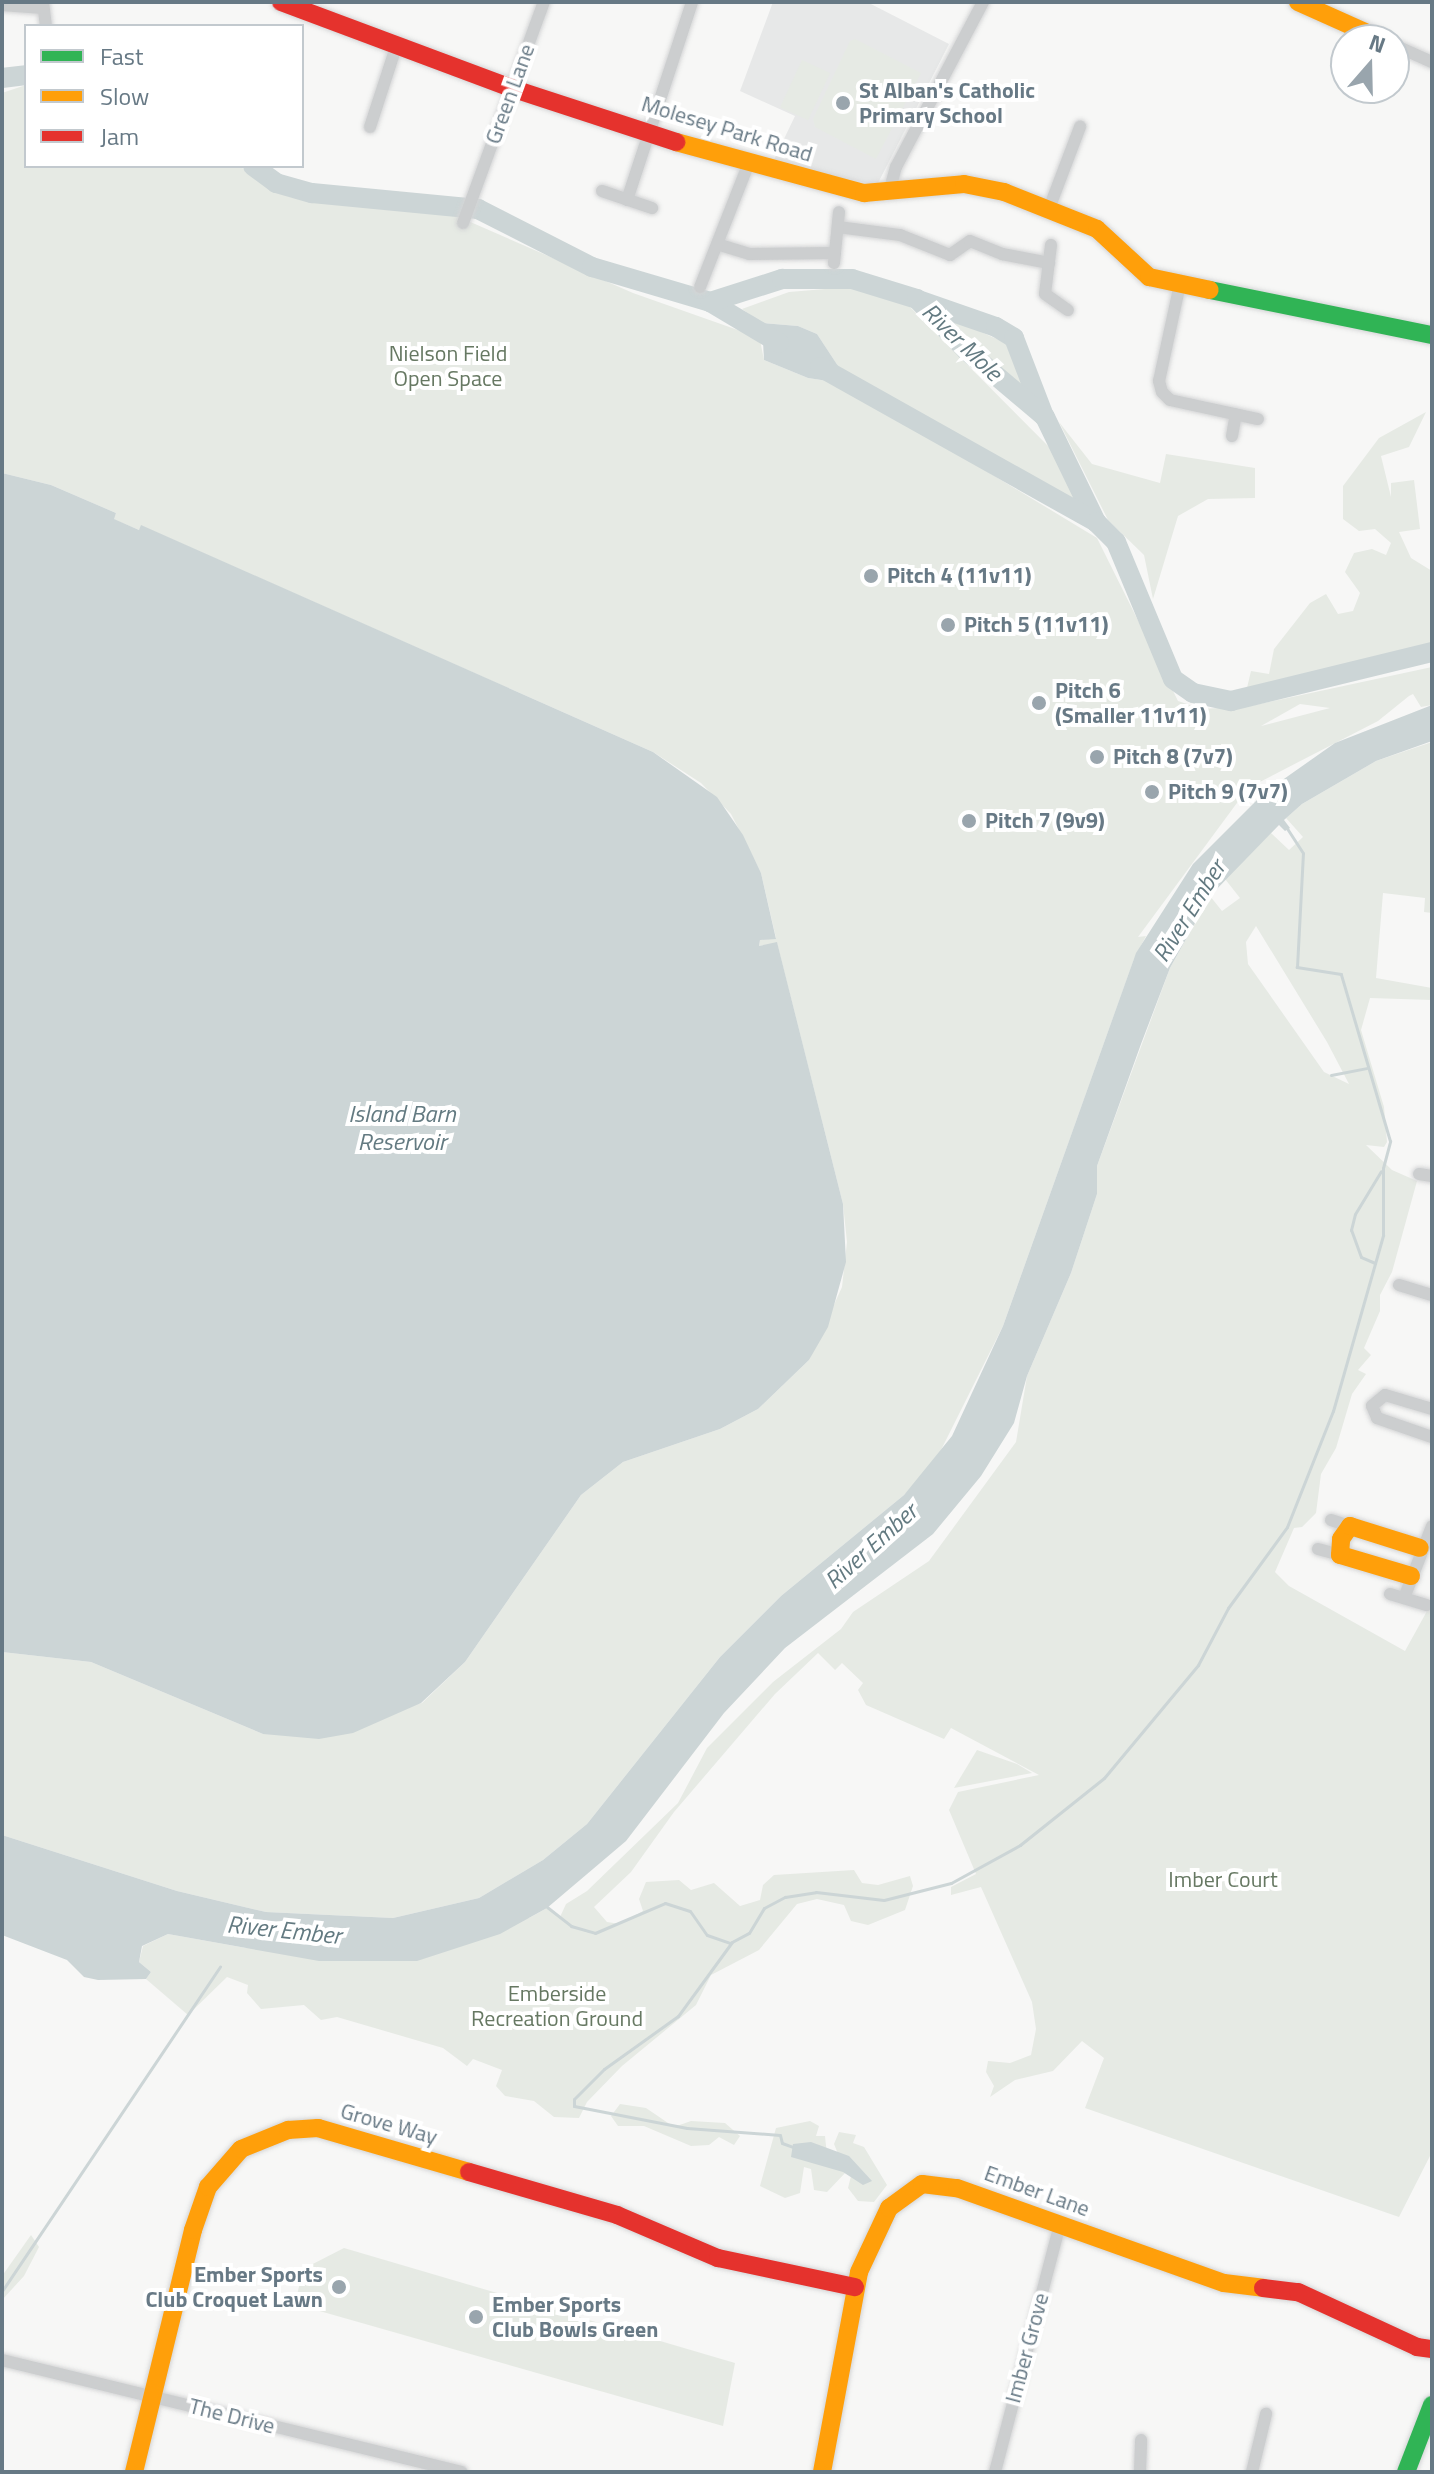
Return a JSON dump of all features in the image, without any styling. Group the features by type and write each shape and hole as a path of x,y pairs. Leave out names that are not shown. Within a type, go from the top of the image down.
{"street":[{"name":"Molesey Park Road","path":"281,2 511,88 651,130 748,165 864,193 964,184 1050,206 1097,229 1136,270 1180,284 1432,335"},
{"name":"Green Lane","path":"464,220 544,2"},
{"path":"627,200 692,2"},
{"path":"890,189 896,167 983,2"},
{"path":"1298,2 1347,24"},
{"path":"2,5 43,5"},
{"path":"370,127 397,44"},
{"path":"1410,52 1432,62"},
{"path":"1050,206 1080,127"},
{"path":"700,287 720,245 748,165"},
{"path":"602,191 652,208"},
{"path":"720,245 749,254 834,258 839,212"},
{"path":"838,227 900,235 950,255 970,241 1002,254 1049,263"},
{"path":"1051,245 1045,294 1068,310"},
{"path":"1180,284 1159,381 1162,392 1170,400 1258,419"},
{"path":"1232,436 1236,414"},
{"path":"1399,1285 1432,1295"},
{"path":"1432,1409 1385,1395 1372,1406 1377,1418 1432,1437"},
{"path":"1331,1520 1420,1548"},
{"path":"1340,1555 1341,1539 1350,1526"},
{"path":"1404,1598 1420,1548 1432,1526"},
{"path":"1318,1549 1411,1576"},
{"path":"1390,1594 1426,1605"},
{"name":"Grove Way","path":"134,2472 193,2230 208,2187 241,2149 305,2126 617,2215 734,2263 855,2287"},
{"name":"Ember Lane","path":"822,2472 855,2287 883,2217 912,2187 934,2183 957,2188 1224,2283 1298,2292 1432,2349"},
{"name":"Imber Grove","path":"995,2472 1060,2225"},
{"name":"The Drive","path":"2,2360 462,2472"},
{"path":"1406,2472 1432,2405"},
{"path":"1252,2472 1266,2414"},
{"path":"1140,2472 1141,2440"}],"shaded area":[{"name":"St Alban's Catholic Primary School","path":"773,2 867,2 949,44 877,185 772,164 795,116 740,91"}],"green space":[{"path":"855,39 921,73 876,159 815,127 813,119 850,41"},
{"path":"802,60 830,73 808,120 780,107"},
{"name":"Nielson Field Open Space","path":"24,86 24,168 242,168 289,197 452,214 633,293 752,335 760,340 764,360 808,378 841,383 1097,538 1178,701 1202,709 1250,706 1432,667 1432,705 1421,707 1413,694 1378,721 1248,788 1138,937 1146,936 1134,959 1003,1326 936,1460 904,1495 781,1596 720,1657 587,1824 543,1860 479,1898 393,1918 266,1912 177,1891 2,1835 2,1652 91,1662 263,1734 422,1703 465,1662 581,1495 623,1462 720,1429 758,1409 809,1360 842,1287 847,1242 843,1204 777,943 759,946 760,940 776,938 761,873 731,814 701,783 653,752 142,526 139,530 113,519 116,513 51,485 2,473 2,93","holes":["1300,704 1330,708 1261,726"]},
{"path":"866,289 909,306 1061,459 1081,507 1048,484 844,375 817,334 798,326 762,323 742,309 789,292"},
{"path":"938,313 1006,343 1031,400"},
{"path":"1426,412 1409,447 1381,456 1391,497 1391,483 1414,480 1420,529 1399,532 1411,558 1432,571 1432,645 1246,692 1251,671 1269,674 1274,649 1310,603 1326,594 1338,614 1353,611 1360,593 1345,572 1354,553 1372,549 1386,555 1391,543 1375,529 1359,531 1343,519 1343,486 1379,438"},
{"path":"1059,422 1092,464 1160,483 1166,454 1255,468 1255,498 1208,499 1178,516 1153,599 1144,555 1108,520"},
{"name":"Imber Court","path":"1432,742 1432,913 1424,912 1425,898 1383,893 1376,978 1432,988 1432,1000 1370,998 1361,1030 1384,1107 1387,1142 1384,1147 1366,1145 1392,1170 1417,1181 1392,1272 1380,1295 1380,1311 1364,1348 1371,1355 1358,1370 1366,1374 1352,1394 1336,1448 1321,1474 1316,1513 1302,1527 1294,1528 1275,1572 1289,1586 1405,1651 1432,1602 1432,2152 1399,2217 1085,2108 1104,2058 1082,2041 1053,2071 1015,2080 990,2097 994,2086 986,2072 988,2061 1010,2063 1031,2055 1036,2029 1032,2002 981,1887 951,1895 951,1887 976,1874 949,1810 958,1792 1039,1775 951,1728 944,1739 866,1705 858,1690 863,1683 842,1663 835,1670 818,1653 775,1694 674,1812 631,1872 594,1907 607,1922 620,1924 643,1911 639,1899 646,1882 679,1880 691,1890 714,1883 740,1906 760,1900 763,1885 774,1875 854,1870 862,1883 878,1885 910,1876 913,1886 905,1910 868,1925 851,1921 844,1905 817,1899 797,1904 759,1950 711,1975 696,2005 622,2066 587,2102 579,2118 554,2117 534,2101 505,2096 496,2086 502,2070 473,2059 467,2066 443,2048 337,2017 321,2020 304,2005 261,2009 247,1993 248,1985 227,1977 188,2015 146,1979 151,1972 139,1962 143,1946 168,1934 246,1948 529,1918 547,1908 560,1917 566,1904 587,1891 678,1803 707,1748 773,1682 841,1629 853,1612 929,1561 1016,1442 1027,1376 1071,1273 1097,1194 1097,1166 1170,968 1210,896 1222,911 1240,898 1225,879 1271,833 1289,850 1303,837 1286,818 1302,804 1376,761","holes":["1256,926 1349,1084 1324,1072 1248,964 1246,942"]},
{"path":"977,1750 1017,1764 1032,1773 954,1788"},
{"path":"620,2104 646,2108 674,2127 691,2121 725,2123 740,2136 734,2145 719,2137 709,2145 691,2146 644,2126 618,2126 611,2116"},
{"path":"810,2121 819,2126 816,2136 825,2136 828,2165 841,2161 834,2144 839,2132 856,2135 853,2143 864,2147 887,2185 874,2202 858,2201 848,2188 851,2176 846,2172 827,2192 814,2190 811,2169 804,2167 800,2193 785,2198 760,2186 776,2128"},
{"path":"31,2235 39,2247 24,2276 2,2300 2,2276"},
{"path":"344,2248 735,2363 723,2426 295,2304 303,2269"}],"water":[{"path":"762,323 798,326 817,334 844,375 841,383 808,378 764,360"},
{"name":"Island Barn Reservoir","path":"2,473 51,485 116,513 114,519 139,530 141,525 653,752 717,797 743,835 761,873 776,939 760,940 759,946 777,942 843,1204 846,1262 828,1327 809,1360 758,1409 720,1429 623,1462 581,1495 465,1662 421,1703 353,1733 319,1739 263,1734 91,1662 2,1652"},
{"name":"River Ember","path":"1432,705 1432,741 1376,761 1302,804 1284,820 1290,828 1285,831 1279,825 1210,896 1170,968 1141,1044 1097,1166 1097,1194 1071,1273 1027,1376 1014,1423 981,1476 933,1534 785,1648 724,1713 626,1841 547,1908 500,1934 417,1961 319,1961 168,1934 142,1946 139,1962 151,1972 146,1979 98,1980 84,1977 67,1960 2,1935 2,1835 177,1891 266,1912 393,1918 479,1898 543,1860 587,1824 720,1657 781,1596 904,1495 952,1436 1003,1326 1136,953 1193,864 1264,793 1335,743"},
{"path":"811,2142 849,2156 872,2181 863,2185 843,2172 791,2157 793,2144"}],"waterway":[{"name":"River Mole","path":"2,78 24,75"},
{"name":"River Mole","path":"256,168 276,183 312,193 478,209 592,267 710,302 779,343"},
{"name":"River Mole","path":"710,302 782,279 852,279 917,299 967,351 1045,417 1096,522"},
{"path":"921,301 996,327 1014,338 1044,416"},
{"name":"River Mole","path":"820,367 1096,522 1116,542 1173,679 1193,693 1231,701 1432,652"},
{"path":"547,1907 571,1926 595,1933 665,1903 690,1911 707,1935 730,1943 749,1933 764,1908 785,1897 816,1892 884,1900 951,1883 1020,1845 1104,1778 1198,1665 1228,1608 1287,1527 1333,1411 1383,1235 1383,1168 1390,1141 1341,974 1297,967 1303,853 1286,827"},
{"path":"1331,1075 1366,1068"},
{"path":"1375,1263 1361,1257 1351,1230 1355,1214 1381,1171"},
{"path":"732,1942 678,2016 604,2069 574,2099 574,2106 687,2128 780,2135 782,2143 793,2147"},
{"path":"2,2291 220,1966"}],"traffic: fast":[{"path":"1210,290 1432,335"},
{"path":"1406,2472 1432,2405"}],"traffic: slow":[{"path":"1298,2 1347,24"},
{"path":"676,142 864,193 964,184 1004,192 1097,229 1149,277 1210,290"},
{"path":"1411,1576 1340,1555 1341,1539 1350,1526 1420,1548"},
{"path":"134,2472 193,2230 208,2187 241,2149 288,2130 318,2128 469,2172"},
{"path":"822,2472 859,2272 889,2208 922,2184 957,2188 1224,2283 1263,2288"}],"traffic: jam":[{"path":"281,2 511,88 676,142"},
{"path":"469,2172 617,2215 718,2258 855,2287"},
{"path":"1263,2288 1298,2292 1417,2347 1432,2349"}],"place":[{"name":"St Alban's Catholic Primary School","path":"843,103"},
{"name":"Pitch 4 (11v11)","path":"871,576"},
{"name":"Pitch 5 (11v11)","path":"948,625"},
{"name":"Pitch 6 (Smaller 11v11)","path":"1039,703"},
{"name":"Pitch 8 (7v7)","path":"1097,757"},
{"name":"Pitch 9 (7v7)","path":"1152,792"},
{"name":"Pitch 7 (9v9)","path":"969,821"},
{"name":"Ember Sports Club Croquet Lawn","path":"339,2287"},
{"name":"Ember Sports Club Bowls Green","path":"476,2317"}],"park label":[{"name":"Emberside Recreation Ground","path":"557,2006"}]}
